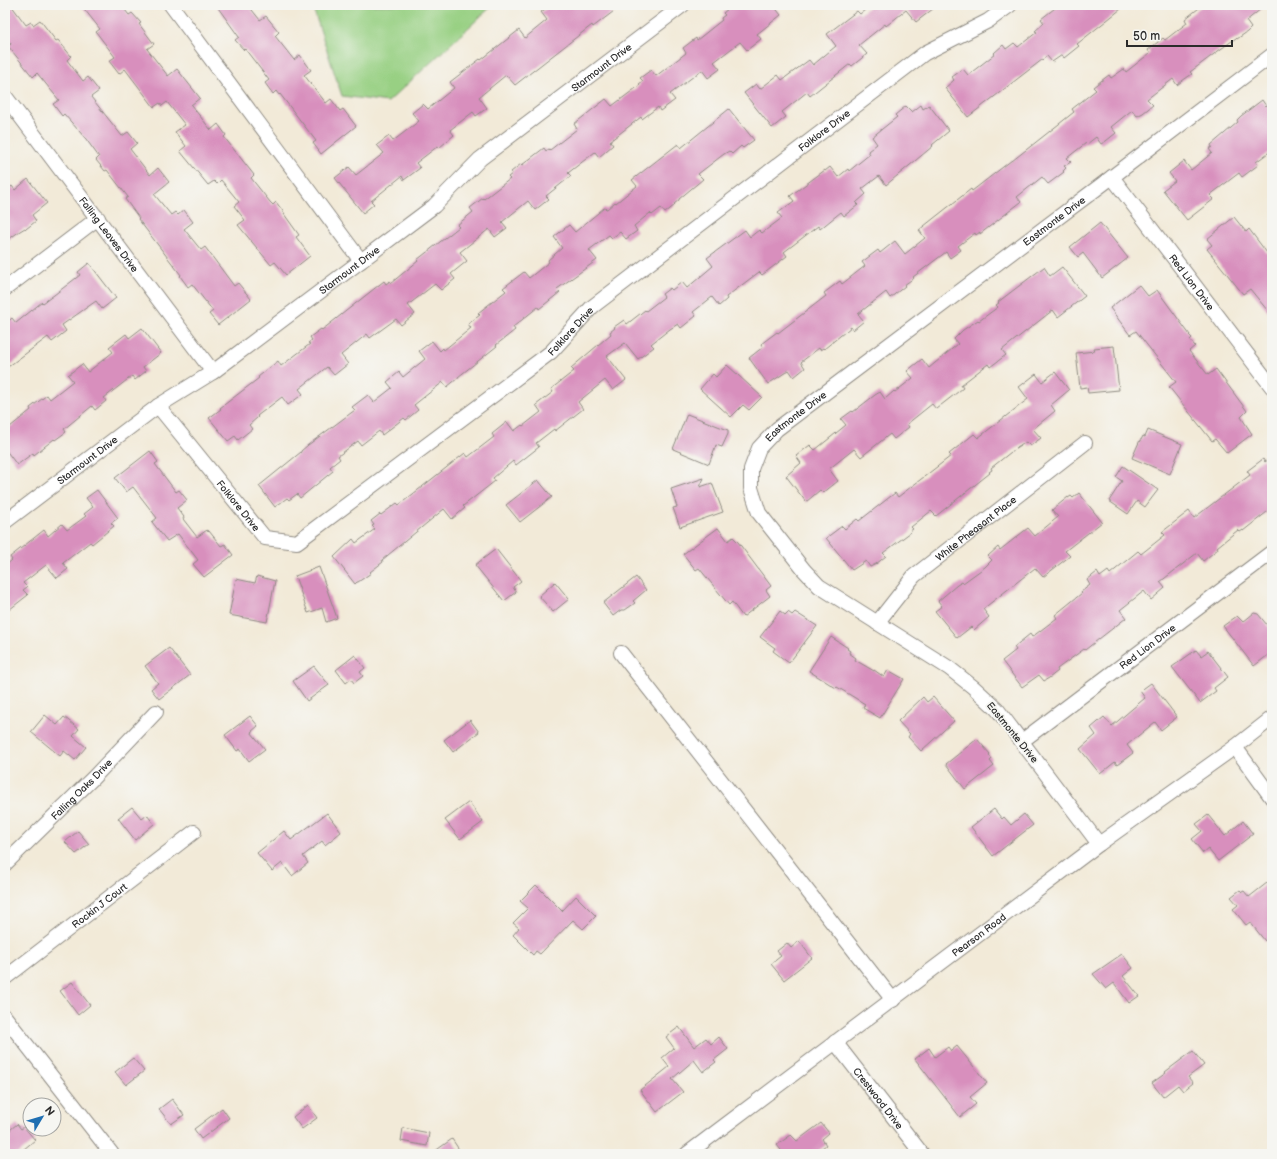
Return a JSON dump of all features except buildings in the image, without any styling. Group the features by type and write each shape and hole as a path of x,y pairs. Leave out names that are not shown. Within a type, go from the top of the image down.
{"street":[{"path":"171,5 361,261"},
{"name":"Starmount Drive","path":"5,522 158,406 213,372 434,206 480,159 683,5"},
{"name":"Folklore Drive","path":"158,406 265,538 297,542 551,352 592,307 925,53 988,22 1010,5"},
{"name":"Eastmonte Drive","path":"1099,844 997,709 974,687 949,668 819,586 804,570 759,513 751,488 751,469 759,448 777,429 1272,55"},
{"name":"Falling Leaves Drive","path":"5,96 213,372"},
{"name":"Red Lion Drive","path":"1112,177 1272,387"},
{"path":"5,289 98,218"},
{"name":"White Pheasant Place","path":"877,623 914,576 1086,443"},
{"name":"Red Lion Drive","path":"1022,741 1272,552"},
{"path":"621,653 893,1000"},
{"name":"Falling Oaks Drive","path":"5,864 93,778 156,712"},
{"name":"Pearson Road","path":"687,1154 1099,844 1235,747 1272,718"},
{"path":"1235,747 1272,798"},
{"name":"Rockin J Court","path":"5,978 194,832"},
{"path":"5,1017 112,1154"},
{"name":"Crestwood Drive","path":"836,1042 922,1154"}],"green space":[{"path":"312,5 493,5 388,102 342,96"}]}
